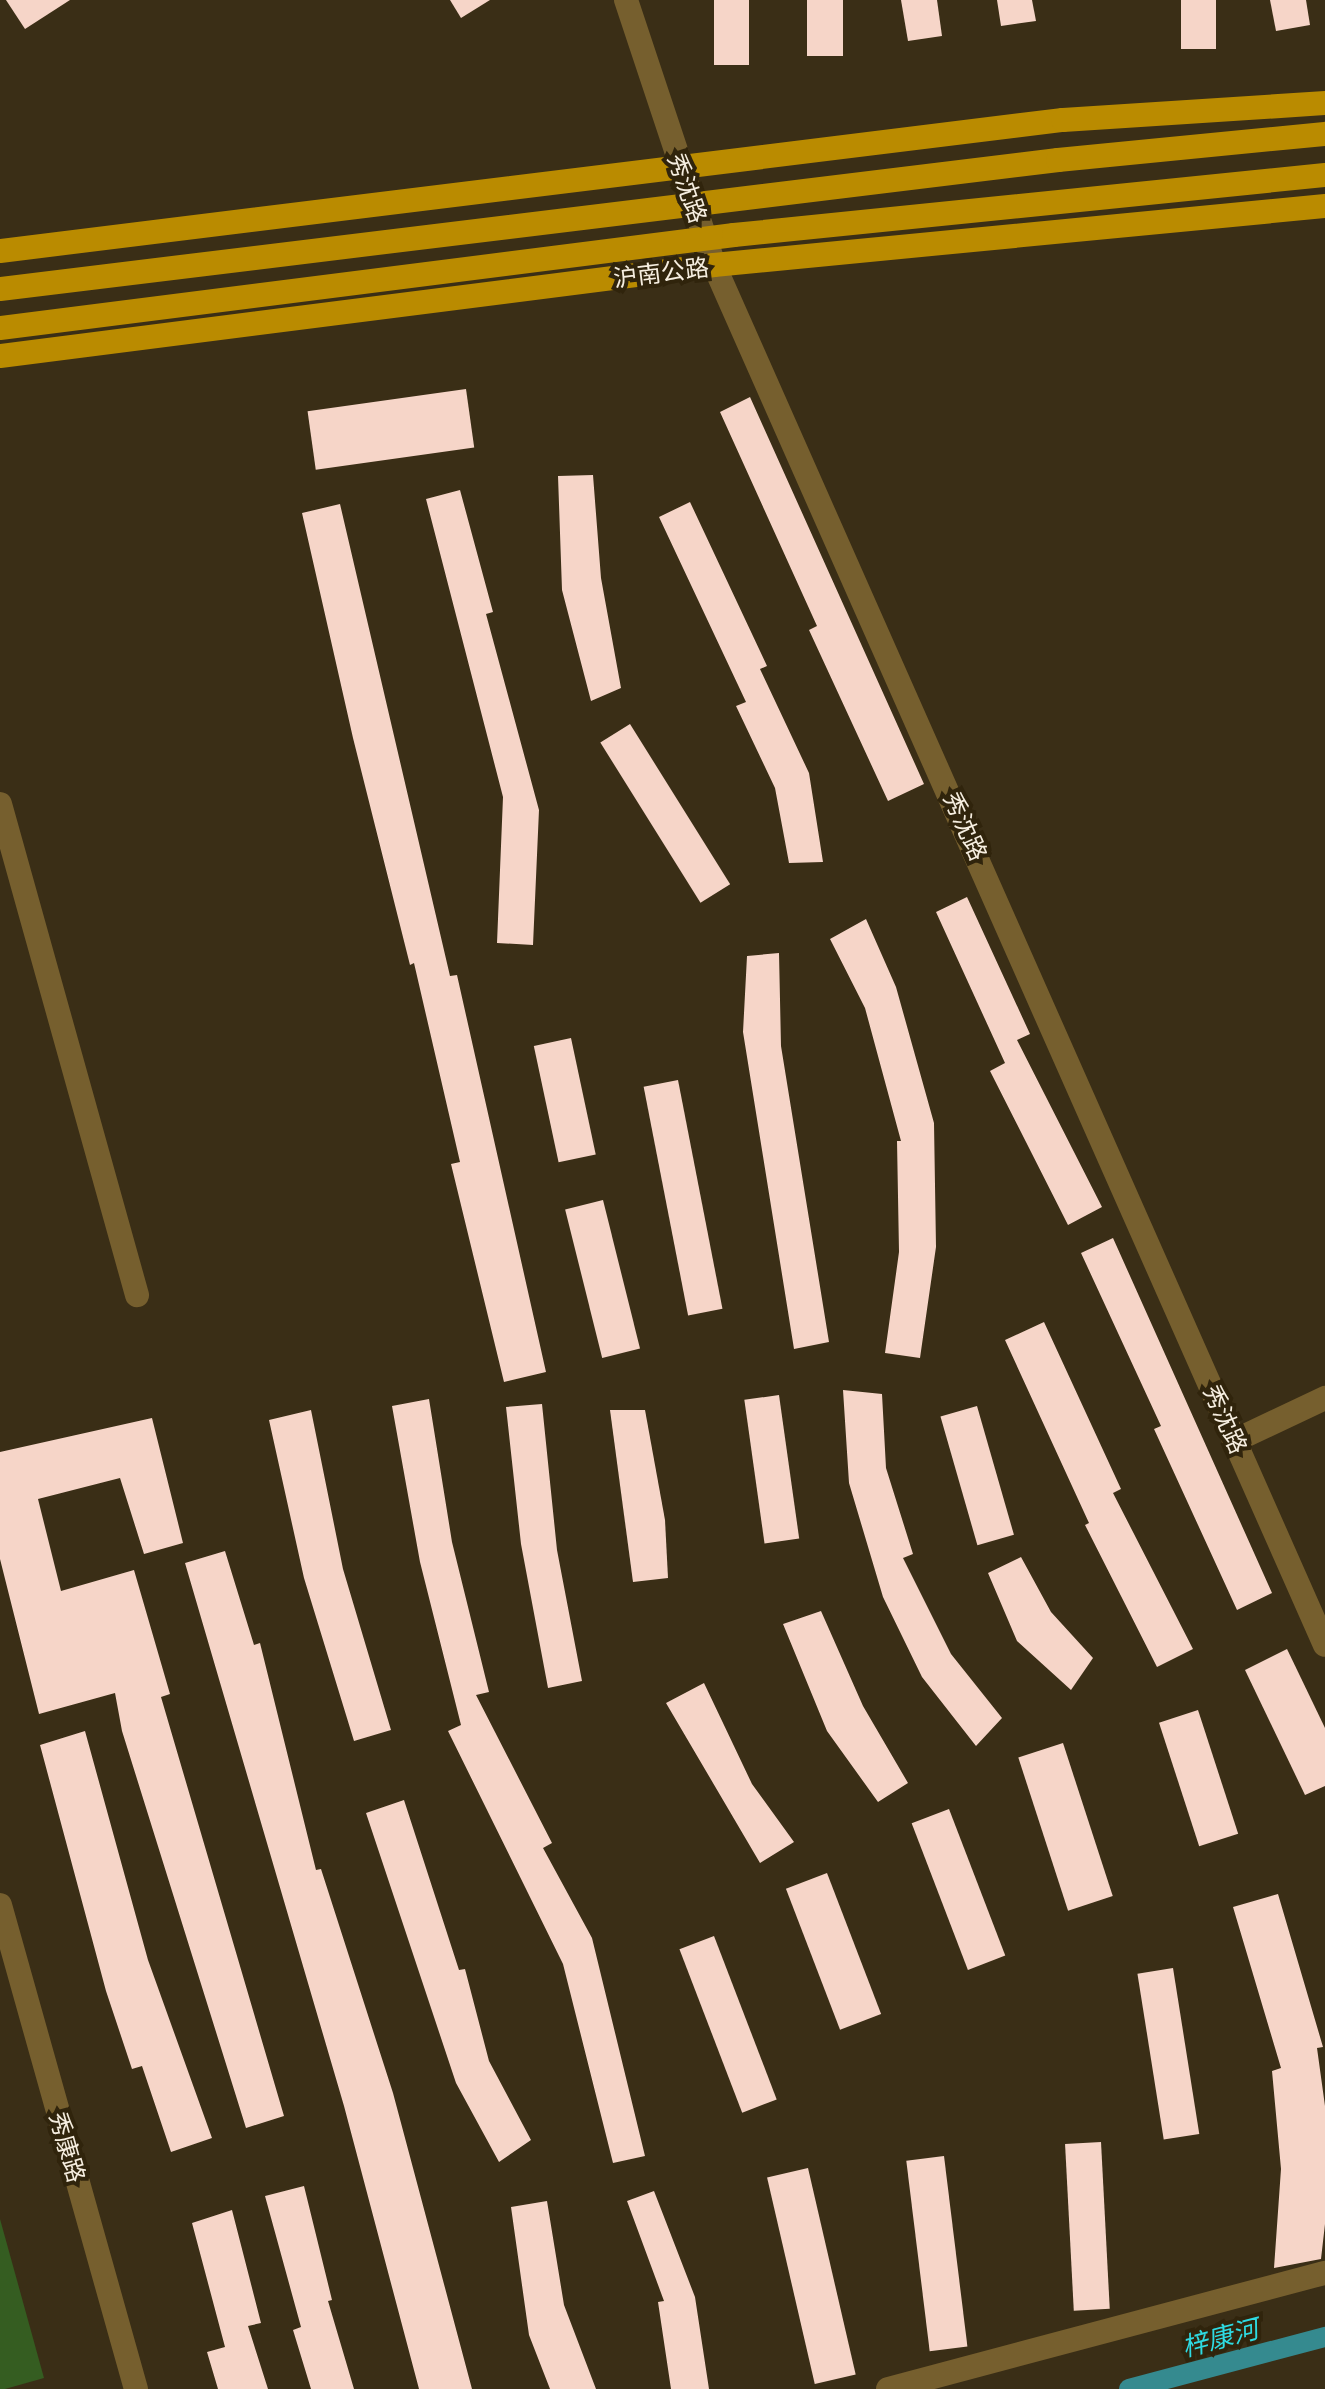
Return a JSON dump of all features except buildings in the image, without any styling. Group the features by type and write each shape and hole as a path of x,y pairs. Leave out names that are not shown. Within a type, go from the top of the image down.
{"main road":[{"path":"0,251 679,164 1063,120 1166,117 1325,103"},
{"path":"0,289 1058,160 1325,134"},
{"path":"0,328 734,235 1325,175"},
{"name":"沪南公路","path":"0,356 714,265 1325,206"}],"street":[{"name":"秀沈路","path":"626,0 714,265 1325,1645"},
{"path":"0,804 137,1295"},
{"path":"1235,1441 1325,1398"},
{"name":"秀康路","path":"0,1905 136,2389"},
{"path":"888,2389 1325,2273"}],"green space":[{"path":"0,2219 44,2378 5,2389 0,2389"}],"waterway":[{"name":"梓康河","path":"1129,2389 1325,2337"}]}
